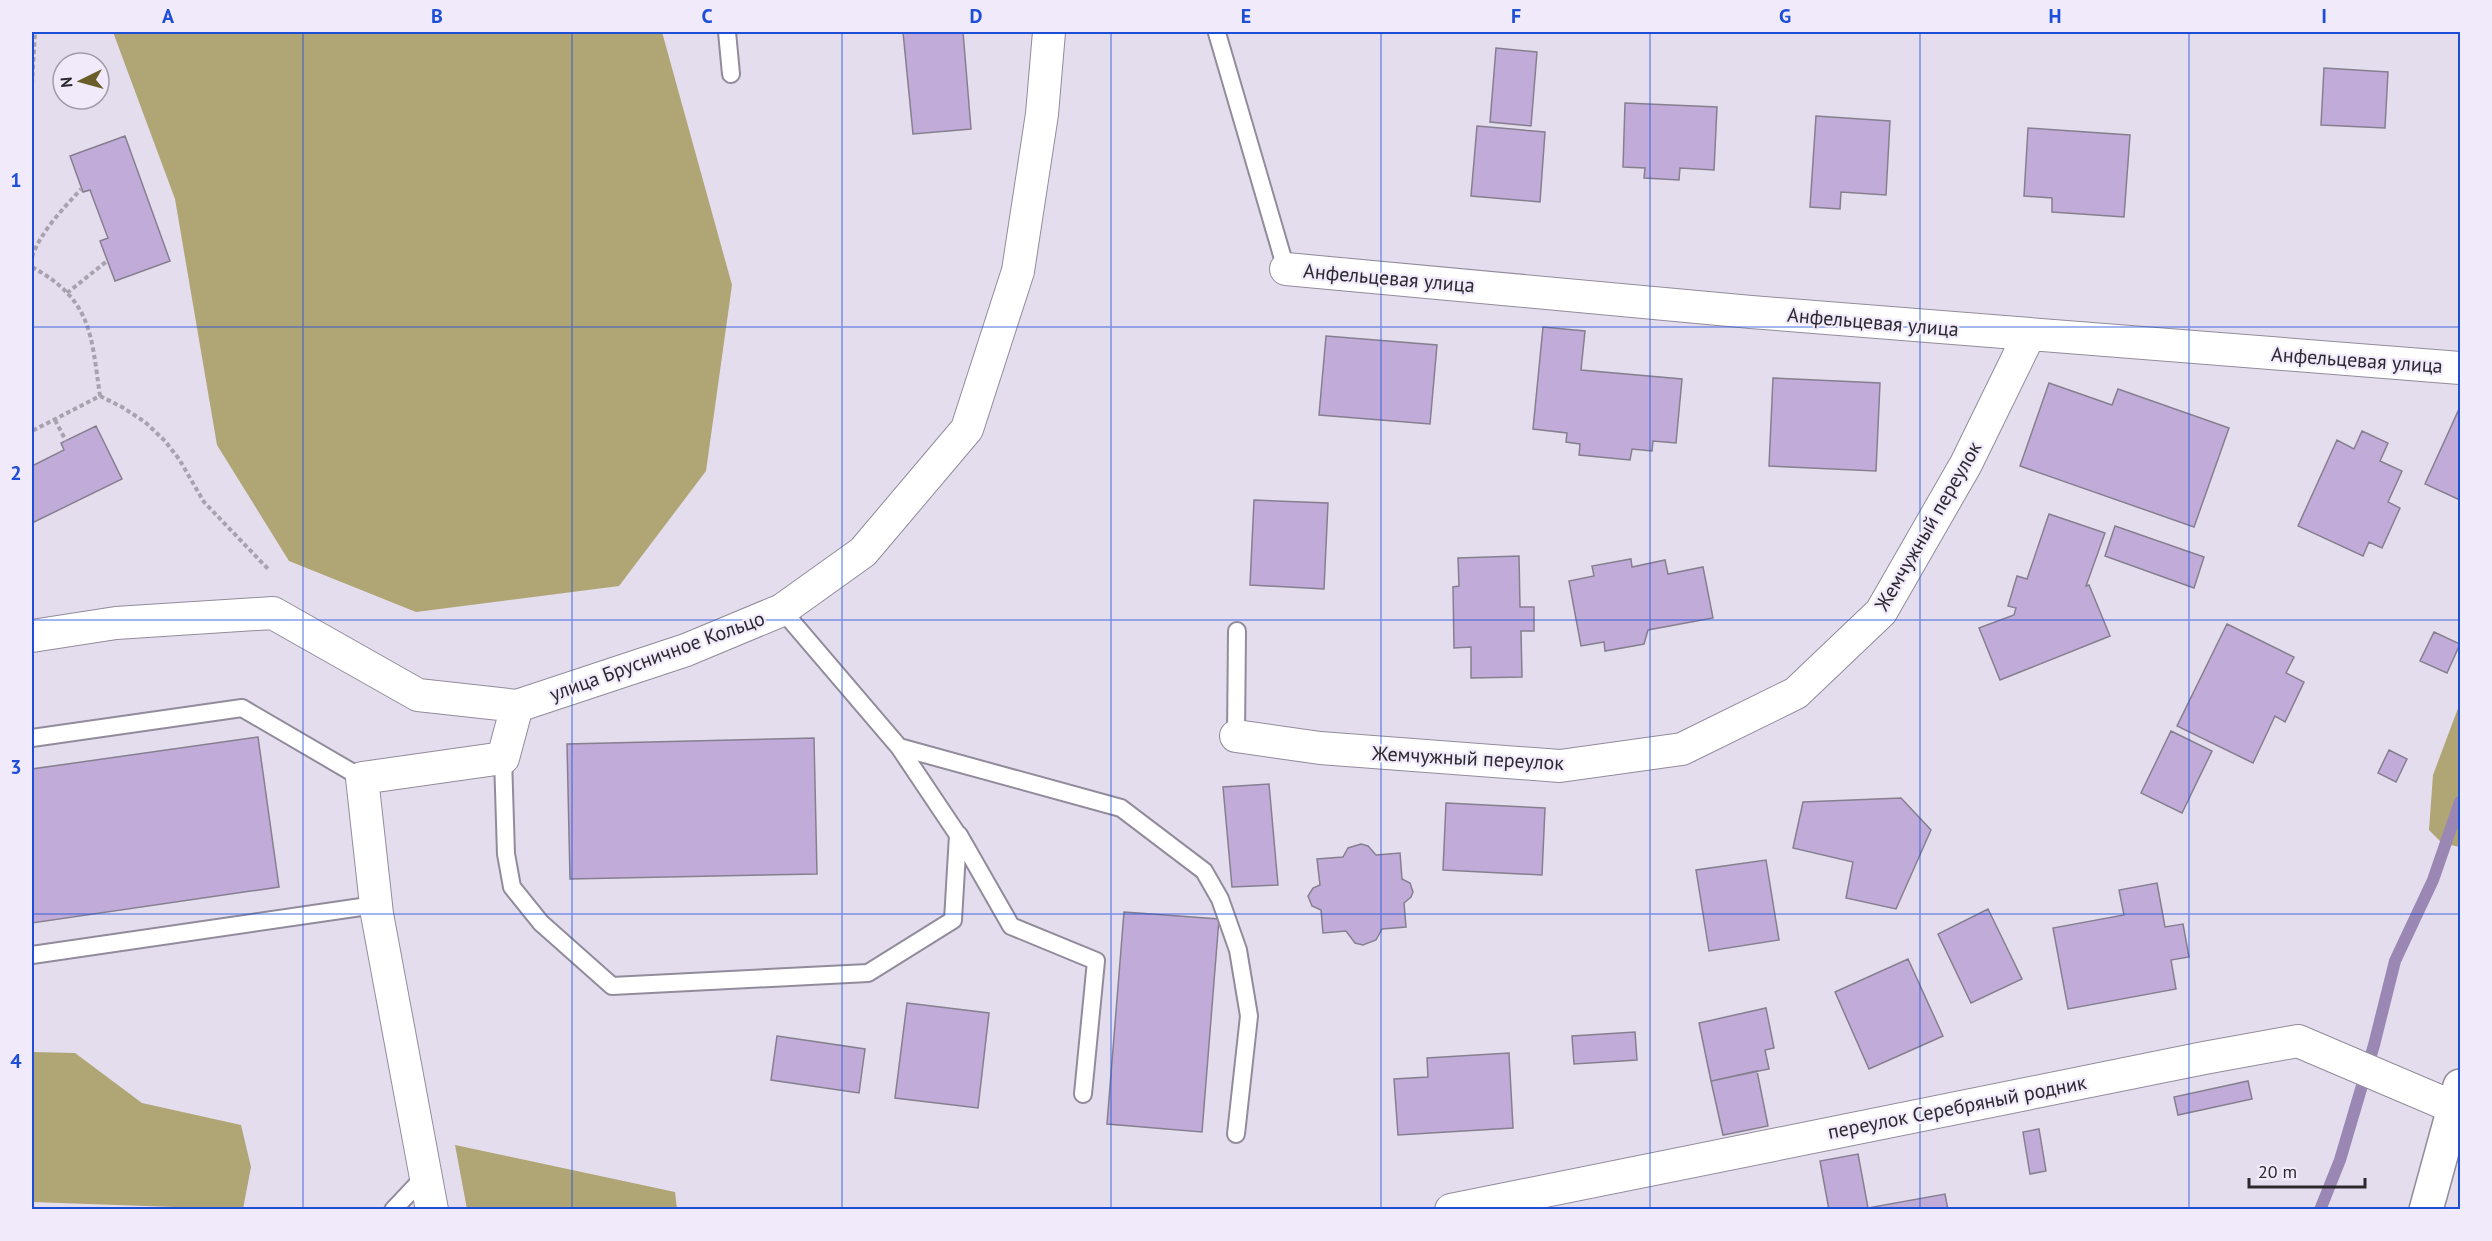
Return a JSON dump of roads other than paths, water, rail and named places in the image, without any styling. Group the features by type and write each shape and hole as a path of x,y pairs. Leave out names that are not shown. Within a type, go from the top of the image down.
{"street":[{"name":"улица Брусничное Кольцо","path":"32,636 116,623 273,613 418,695 517,706 686,650 782,610 863,552 967,429 1018,271 1042,114 1049,32"},
{"name":"Анфельцевая улица","path":"1286,269 2029,335 2460,368"},
{"name":"Жемчужный переулок","path":"1236,736 1320,748 1560,766 1682,749 1796,693 1881,612 1966,464 2029,335"},
{"path":"432,1209 375,905 362,778 503,758 517,706"},
{"name":"переулок Серебряный родник","path":"1451,1209 2298,1041 2457,1097"},
{"path":"2426,1209 2457,1097"}],"lane":[{"path":"727,32 731,74"},
{"path":"1217,33 1286,269"},
{"path":"782,610 899,747 958,835 1011,926 1096,961 1083,1094"},
{"path":"1236,736 1237,632"},
{"path":"32,738 242,708 362,778"},
{"path":"899,747 1121,808 1204,871 1220,899 1238,950 1249,1016 1236,1134"},
{"path":"503,758 506,854 512,887 541,923 612,986 868,973 953,920 958,835"},
{"path":"32,955 375,905"},
{"path":"393,1209 425,1176"}],"waterway":[{"path":"2320,1210 2340,1160 2374,1045 2395,961 2433,880 2460,802"}]}
